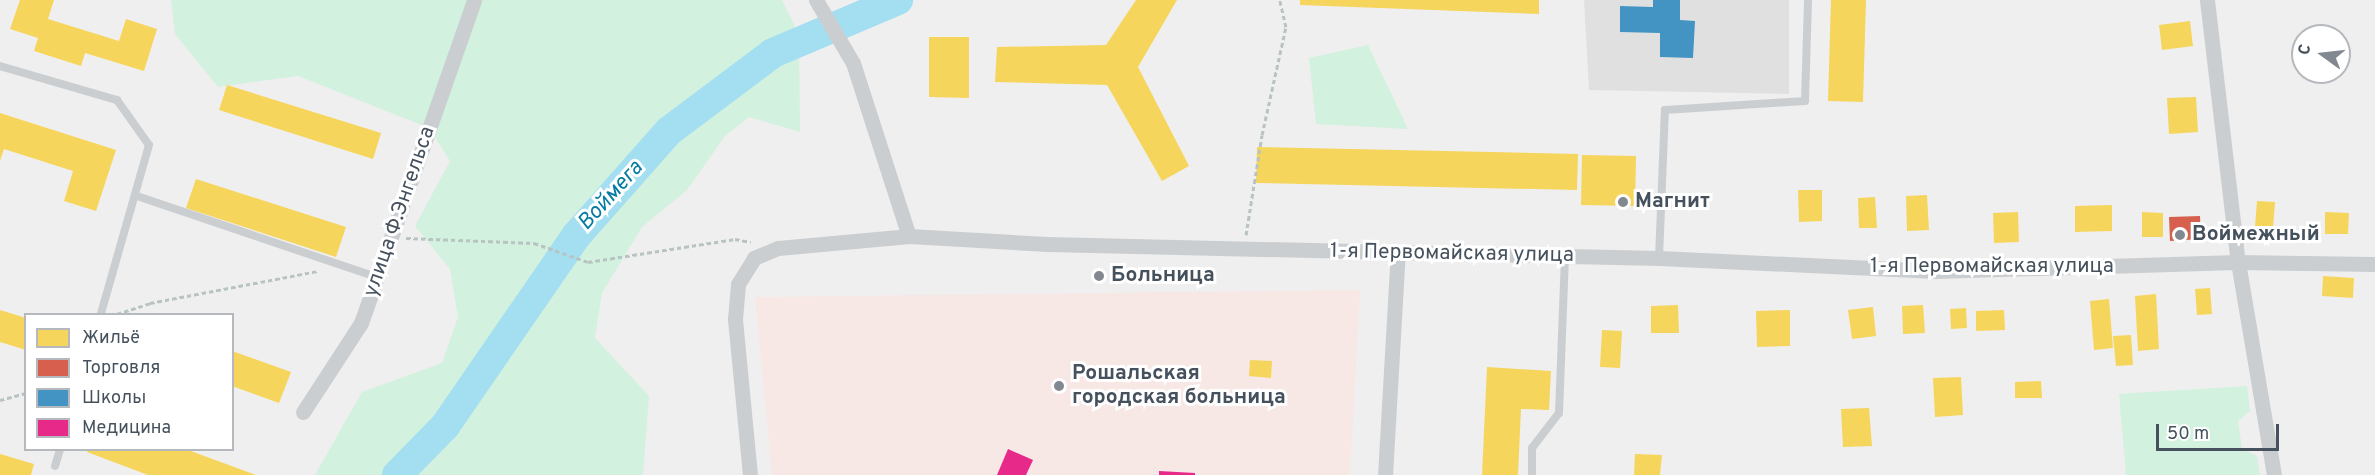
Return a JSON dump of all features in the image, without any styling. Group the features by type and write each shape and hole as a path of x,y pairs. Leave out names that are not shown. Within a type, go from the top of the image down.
{"street":[{"name":"улица Ф.Энгельса","path":"303,412 361,322 474,0"},
{"path":"816,0 853,63 909,236"},
{"path":"2207,0 2238,262 2274,475"},
{"name":"1-я Первомайская улица","path":"750,475 735,319 738,284 754,258 778,248 909,236 1047,244 1659,258 1936,271 2238,262 2375,264"},
{"path":"1385,475 1398,252"}],"lane":[{"path":"1659,258 1665,110 1805,101 1808,0"},
{"path":"0,66 117,100 149,145 137,196 102,313"},
{"path":"137,196 376,277"},
{"path":"1532,475 1532,448 1559,413 1565,257"},
{"path":"55,466 60,451"}],"path":[{"path":"1244,248 1262,135 1286,27 1280,0"},
{"path":"389,238 534,243 588,262 735,239 778,248"},
{"path":"122,313 150,303 343,266"},
{"path":"0,400 24,394"}],"shaded area":[{"path":"1584,0 1789,0 1789,94 1589,90"},
{"name":"Рошальская городская больница","path":"1360,290 1350,475 772,475 755,297"}],"green space":[{"path":"171,0 782,0 799,35 800,132 749,117 725,136 687,190 642,227 602,293 595,338 649,396 643,475 315,475 362,392 442,363 458,317 450,269 415,226 450,161 429,128 298,76 218,87 175,34"},
{"path":"1368,45 1408,129 1316,124 1309,58"},
{"path":"2247,386 2250,411 2238,421 2242,449 2257,456 2260,475 2126,475 2119,394"}],"building: Жильё":[{"path":"20,0 54,0 48,19 119,41 126,19 157,29 144,71 85,53 81,66 34,51 38,38 10,29"},
{"path":"1136,0 1177,0 1138,67 1189,166 1162,181 1107,85 995,82 997,47 1106,45"},
{"path":"1300,0 1539,0 1539,14 1300,5"},
{"path":"1831,0 1866,0 1863,102 1828,101"},
{"path":"2190,21 2193,46 2162,50 2159,25"},
{"path":"929,37 969,37 969,98 929,97"},
{"path":"227,85 381,133 373,159 219,110"},
{"path":"2196,97 2198,132 2169,134 2167,98"},
{"path":"0,113 116,150 96,211 64,201 73,171 4,149 0,161"},
{"path":"1257,147 1578,154 1577,190 1256,183"},
{"path":"1582,155 1636,156 1635,206 1581,205"},
{"path":"196,179 346,227 336,257 186,208"},
{"path":"1798,190 1822,190 1822,221 1799,222"},
{"path":"1927,195 1929,230 1907,231 1906,196"},
{"path":"1875,197 1877,228 1859,228 1858,198"},
{"path":"2257,201 2275,202 2273,228 2255,227"},
{"path":"2112,205 2112,231 2075,232 2075,206"},
{"path":"2018,212 2019,242 1994,243 1993,213"},
{"path":"2142,212 2163,213 2163,237 2142,237"},
{"path":"2325,212 2349,213 2348,234 2325,234"},
{"path":"2323,276 2354,278 2353,298 2322,296"},
{"path":"2210,288 2212,314 2197,315 2195,289"},
{"path":"2156,294 2159,349 2138,351 2135,296"},
{"path":"2109,299 2113,348 2094,350 2090,301"},
{"path":"1678,305 1679,333 1651,333 1651,306"},
{"path":"1923,305 1925,333 1903,334 1902,306"},
{"path":"1873,307 1876,336 1852,339 1848,310"},
{"path":"1966,308 1967,328 1951,329 1950,309"},
{"path":"0,310 24,317 24,349 0,342"},
{"path":"1790,310 1790,346 1757,347 1756,311"},
{"path":"2004,310 2005,330 1976,331 1976,311"},
{"path":"1602,330 1622,331 1620,368 1600,367"},
{"path":"2131,335 2133,365 2116,366 2113,336"},
{"path":"234,352 291,372 279,403 234,387"},
{"path":"1250,360 1272,361 1271,378 1249,376"},
{"path":"1487,367 1551,371 1549,410 1521,409 1518,475 1482,475"},
{"path":"1961,377 1963,415 1935,417 1933,378"},
{"path":"2041,381 2042,398 2015,398 2015,382"},
{"path":"1869,408 1872,446 1843,447 1841,409"},
{"path":"191,451 256,475 148,475 87,452"},
{"path":"0,454 34,464 31,475 0,475"},
{"path":"1635,454 1662,455 1660,475 1634,475"}],"building: Торговля":[{"path":"2200,216 2201,239 2170,241 2169,217"}],"building: Школы":[{"path":"1653,0 1680,0 1680,20 1695,21 1693,58 1660,57 1660,33 1620,32 1620,6 1653,7"}],"building: Медицина":[{"path":"1008,449 1033,460 1026,475 997,475"},
{"path":"1159,471 1195,473 1195,475 1159,475"}],"waterway":[{"name":"Воймега","path":"397,475 445,426 576,236 669,131 773,53 898,0"}],"place":[{"name":"Магнит","path":"1623,202"},
{"name":"Воймежный","path":"2180,235"},
{"name":"Больница","path":"1099,276"},
{"name":"Рошальская городская больница","path":"1059,386"}]}
